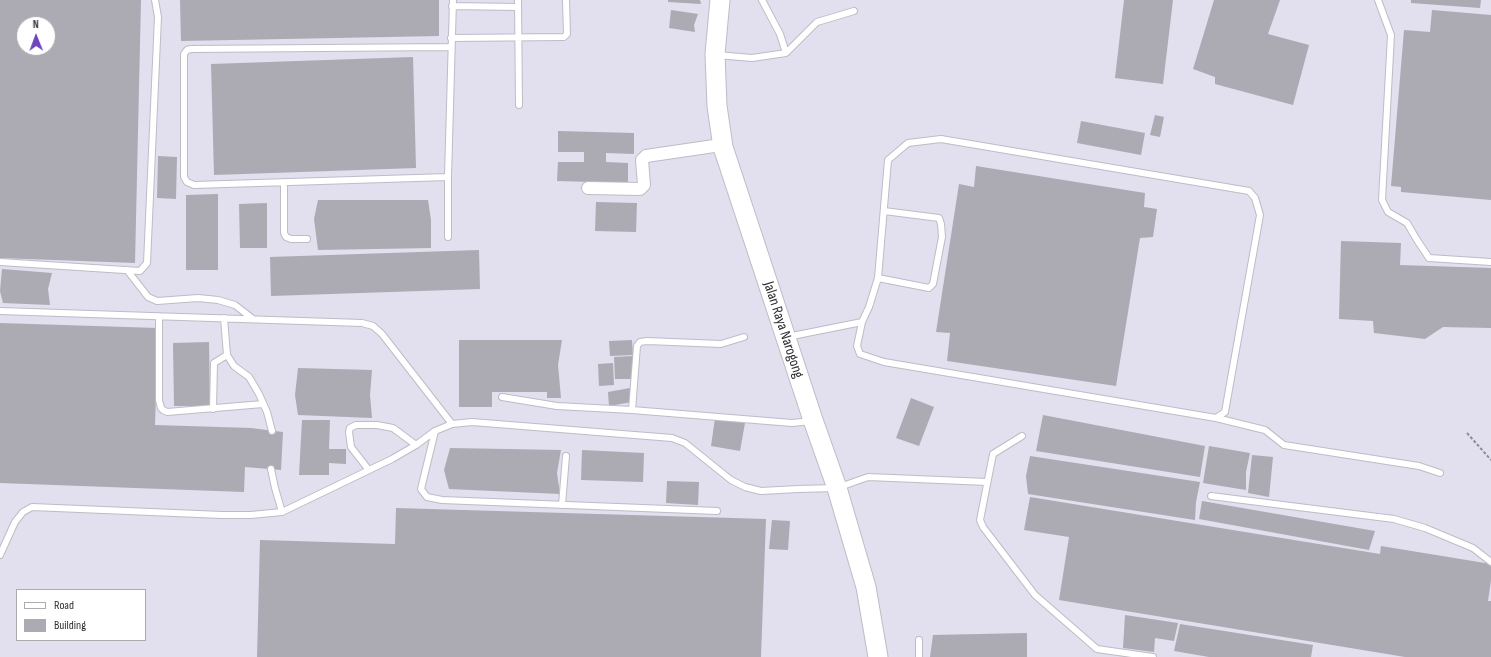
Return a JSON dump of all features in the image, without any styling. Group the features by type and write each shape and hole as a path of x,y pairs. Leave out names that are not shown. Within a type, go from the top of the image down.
{"main road":[{"name":"Jalan Raya Narogong","path":"720,0 715,54 717,106 723,146 813,420 837,488 866,587 878,657"}],"street":[{"path":"588,188 640,189 644,185 642,160 646,156 723,146"}],"lane":[{"path":"0,262 140,271 147,263 158,17 155,0"},
{"path":"518,0 520,37 519,105"},
{"path":"451,38 564,37 567,34 566,0"},
{"path":"762,0 780,34 786,53"},
{"path":"1378,0 1392,36 1382,200 1388,212 1407,223 1429,258 1491,262"},
{"path":"448,237 450,47 452,3 518,7"},
{"path":"715,54 752,58 786,53 817,22 854,11"},
{"path":"448,177 194,185 187,182 184,176 184,54 187,50 450,47"},
{"path":"1216,418 1225,412 1260,215 1255,198 1249,191 941,139 908,143 888,160 878,278 870,307 862,322 857,346 860,354 884,362 1216,418 1265,430 1284,445 1419,466 1440,473"},
{"path":"284,182 284,233 286,237 291,239 307,239"},
{"path":"878,278 929,288 933,284 942,237 942,224 940,218 884,211"},
{"path":"127,270 148,297 157,301 198,298 218,300 235,305 253,319"},
{"path":"0,311 362,323 373,326 382,334 452,424"},
{"path":"159,316 159,400 161,408 167,412 263,404"},
{"path":"224,318 227,355 234,366 248,377 259,394 267,412 272,431"},
{"path":"786,338 862,322"},
{"path":"632,410 637,346 640,342 721,344 744,337"},
{"path":"214,409 213,365 215,362 227,355"},
{"path":"502,397 557,406 632,410 792,423 813,420"},
{"path":"0,553 15,522 23,512 32,507 222,515 250,515 282,512 368,469 392,459 416,446 435,432 452,424 472,422 672,438 685,443 731,480 745,487 761,491 837,488 868,477 987,482"},
{"path":"368,469 350,447 350,428 356,425 377,425 393,428 416,446"},
{"path":"435,432 421,489 427,497 442,500 717,511"},
{"path":"1022,436 993,454 980,520 982,527 1035,595 1097,649 1153,657"},
{"path":"562,505 566,456"},
{"path":"272,469 275,488 282,512"},
{"path":"1211,496 1394,519 1425,528 1473,548 1491,562"},
{"path":"918,640 919,657"}],"path":[{"path":"1466,433 1491,460"}],"shaded area":[{"path":"0,0 1491,0 1491,657 0,657"}],"building":[{"path":"0,0 141,0 135,263 0,258"},
{"path":"180,0 439,0 439,36 181,41"},
{"path":"668,0 700,0 701,4 668,2"},
{"path":"1124,0 1173,0 1163,84 1115,78"},
{"path":"1214,0 1280,0 1268,34 1309,45 1293,105 1215,84 1215,77 1193,69"},
{"path":"1411,0 1481,0 1480,8 1411,3"},
{"path":"671,10 698,14 694,25 695,32 669,28"},
{"path":"1432,10 1491,15 1491,200 1401,192 1401,187 1391,186 1404,30 1430,32"},
{"path":"413,57 416,168 214,175 211,64"},
{"path":"1155,115 1164,117 1160,137 1150,135"},
{"path":"1081,121 1145,133 1141,155 1077,143"},
{"path":"558,131 634,133 634,154 606,153 606,162 628,163 628,183 557,181 558,162 584,162 584,152 558,152"},
{"path":"158,156 177,157 176,199 157,198"},
{"path":"976,166 1145,193 1144,207 1157,209 1153,237 1140,238 1116,386 947,361 950,333 936,332 959,184 974,187"},
{"path":"218,194 218,270 186,270 186,195"},
{"path":"318,200 428,200 431,220 431,248 318,250 314,219"},
{"path":"596,202 637,203 636,232 595,231"},
{"path":"267,203 267,248 240,248 239,204"},
{"path":"1341,241 1401,243 1400,265 1491,268 1491,328 1443,327 1425,339 1374,333 1373,321 1339,319"},
{"path":"479,250 480,289 271,296 270,257"},
{"path":"2,269 52,273 48,289 50,305 3,303 0,291"},
{"path":"0,323 158,328 155,425 251,428 283,432 281,470 245,467 244,492 0,483"},
{"path":"459,340 562,340 558,365 561,398 547,398 547,392 492,392 492,407 459,407"},
{"path":"632,340 633,355 610,356 609,341"},
{"path":"209,342 210,406 174,406 173,343"},
{"path":"633,356 634,379 615,379 614,357"},
{"path":"613,363 614,385 599,386 598,364"},
{"path":"298,368 372,370 370,395 372,418 298,415 295,395"},
{"path":"630,388 632,402 609,406 608,392"},
{"path":"911,398 934,407 919,446 896,438"},
{"path":"1043,415 1205,446 1200,477 1036,451"},
{"path":"715,418 745,423 740,451 711,446"},
{"path":"302,420 330,420 329,449 346,449 346,464 329,463 329,475 299,475"},
{"path":"1209,446 1250,453 1246,472 1246,490 1203,483"},
{"path":"450,448 561,450 557,473 560,494 449,489 444,470"},
{"path":"582,450 644,453 643,482 581,480"},
{"path":"1252,455 1273,457 1269,497 1248,493"},
{"path":"1030,456 1200,482 1196,502 1195,520 1028,494 1026,476"},
{"path":"667,481 699,482 698,505 666,503"},
{"path":"1030,497 1380,554 1381,546 1491,564 1491,580 1488,601 1491,601 1491,657 1405,657 1059,600 1069,537 1024,530"},
{"path":"1202,501 1375,531 1369,550 1199,519"},
{"path":"396,508 766,519 761,657 257,657 260,540 395,544"},
{"path":"772,520 790,521 788,550 769,549"},
{"path":"1125,615 1178,623 1174,641 1155,638 1154,652 1123,648"},
{"path":"1180,624 1313,645 1311,657 1209,657 1174,651"},
{"path":"1027,633 1027,657 930,657 933,635"}]}
